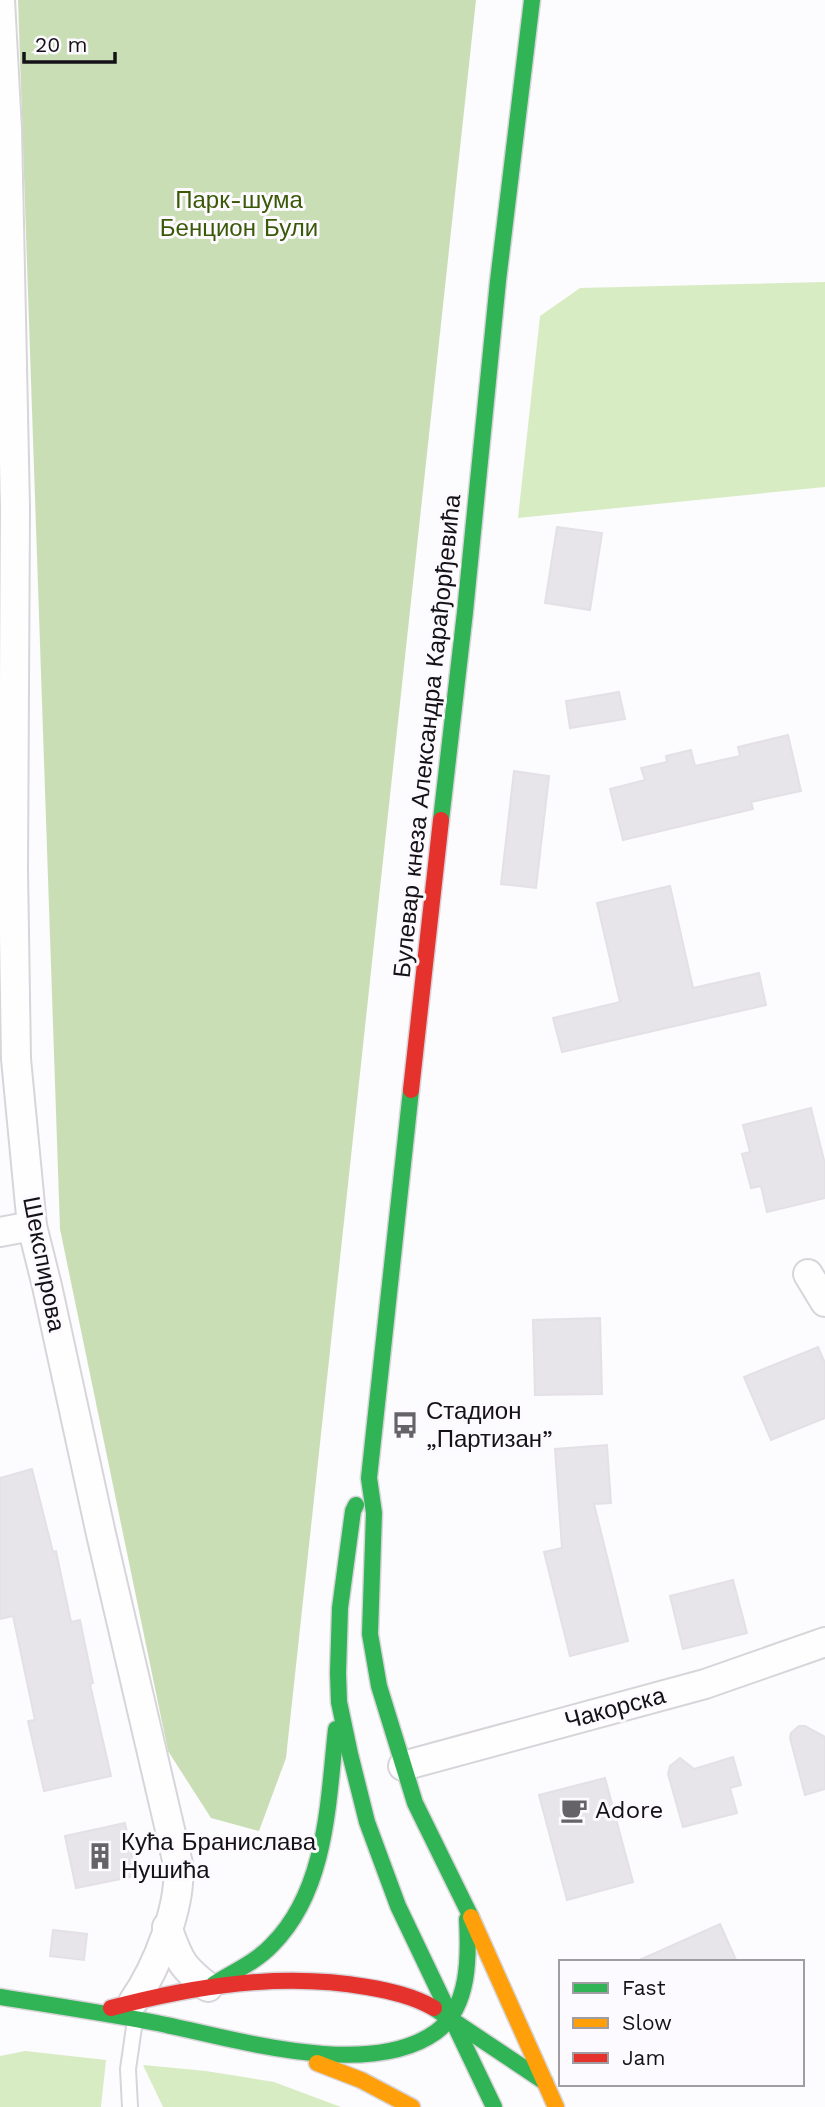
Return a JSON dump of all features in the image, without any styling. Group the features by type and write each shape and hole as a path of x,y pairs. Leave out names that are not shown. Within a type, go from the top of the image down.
{"main road":[{"name":"Булевар кнеза Александра Карађорђевића","path":"532,0 498,281 465,612 369,1478 374,1513 370,1634 379,1686 409,1788 466,1906 556,2107"},
{"name":"Булевар кнеза Александра Карађорђевића","path":"369,1478 353,1511 346,1554 340,1614 339,1702 367,1822 398,1906 494,2107"},
{"path":"208,1987 270,1947 295,1917 304,1901 323,1827 339,1702"},
{"path":"279,2049 378,2054 405,2048 435,2033 450,2018 461,1995 467,1964 466,1906"},
{"path":"0,1997 99,2012 134,2010 208,1987 291,1981 340,1983 415,1998 450,2018 545,2082"},
{"path":"134,2010 201,2031 279,2049 361,2080 412,2107"}],"street":[{"name":"Шекспирова","path":"0,0 7,130 8,509 16,1059 32,1226 178,1864 177,1896 155,1966 134,2010"},
{"path":"0,1232 32,1226"},
{"path":"808,1273 825,1302"},
{"name":"Чакорска","path":"403,1766 705,1684 825,1642"},
{"path":"167,1927 180,1961 190,1974 208,1987"}],"lane":[{"path":"130,2107 128,2069 134,2010"}],"green space":[{"name":"Парк-шума Бенцион Були","path":"18,0 476,0 286,1758 259,1831 211,1818 168,1751 60,1229"},
{"path":"825,282 825,487 518,518 540,316 580,288"},
{"path":"25,2051 106,2060 101,2107 0,2107 0,2056"},
{"path":"143,2065 206,2071 274,2082 341,2107 163,2107"}],"building":[{"path":"557,527 602,533 590,610 545,603"},
{"path":"619,692 625,719 570,728 566,701"},
{"path":"788,735 801,791 751,802 753,809 623,840 610,789 645,780 641,768 667,762 666,756 691,750 695,766 740,756 738,747"},
{"path":"514,771 549,776 536,888 501,884"},
{"path":"670,886 693,988 759,973 766,1005 562,1052 553,1018 620,1002 597,903"},
{"path":"811,1108 825,1164 825,1198 767,1212 761,1186 751,1188 742,1154 750,1152 743,1125"},
{"path":"600,1318 602,1394 535,1395 533,1320"},
{"path":"818,1347 825,1363 825,1418 771,1440 744,1377"},
{"path":"607,1445 611,1503 594,1504 628,1641 570,1656 544,1552 562,1548 555,1449"},
{"path":"32,1469 53,1552 56,1551 71,1622 80,1620 93,1683 90,1684 111,1776 44,1791 28,1721 35,1720 13,1616 0,1619 0,1478"},
{"path":"733,1580 747,1633 683,1649 670,1596"},
{"path":"799,1726 805,1726 825,1737 825,1789 805,1795 790,1738 791,1733"},
{"path":"733,1757 741,1785 730,1788 737,1813 683,1827 668,1774 670,1766 680,1758 694,1769"},
{"path":"605,1778 633,1882 567,1900 539,1795"},
{"name":"Кућа Бранислава Нушића","path":"125,1823 136,1876 76,1888 65,1836"},
{"path":"720,1924 736,1960 639,1960"},
{"path":"53,1930 87,1934 84,1960 50,1956"}],"traffic: fast":[{"path":"441,820 498,281 532,0"},
{"path":"411,1090 369,1478 374,1513 370,1634 379,1686 415,1803 471,1917"},
{"path":"356,1505 340,1608 338,1673 339,1702 350,1754 367,1822 398,1906 494,2107"},
{"path":"214,1984 266,1951 290,1923 304,1898 322,1844 336,1729"},
{"path":"0,1997 137,2019 299,2052 338,2055 374,2053 408,2046 436,2032 447,2021 455,2009 465,1980 467,1919"},
{"path":"434,2008 545,2082"}],"traffic: slow":[{"path":"471,1917 556,2107"},
{"path":"317,2063 361,2080 412,2107"}],"traffic: jam":[{"path":"411,1090 441,820"},
{"path":"111,2008 174,1993 270,1981 367,1987 410,1997 434,2008"}],"place":[{"name":"Стадион „Партизан”","path":"405,1425"},
{"name":"Adore","path":"574,1810"},
{"name":"Кућа Бранислава Нушића","path":"100,1856"}]}
